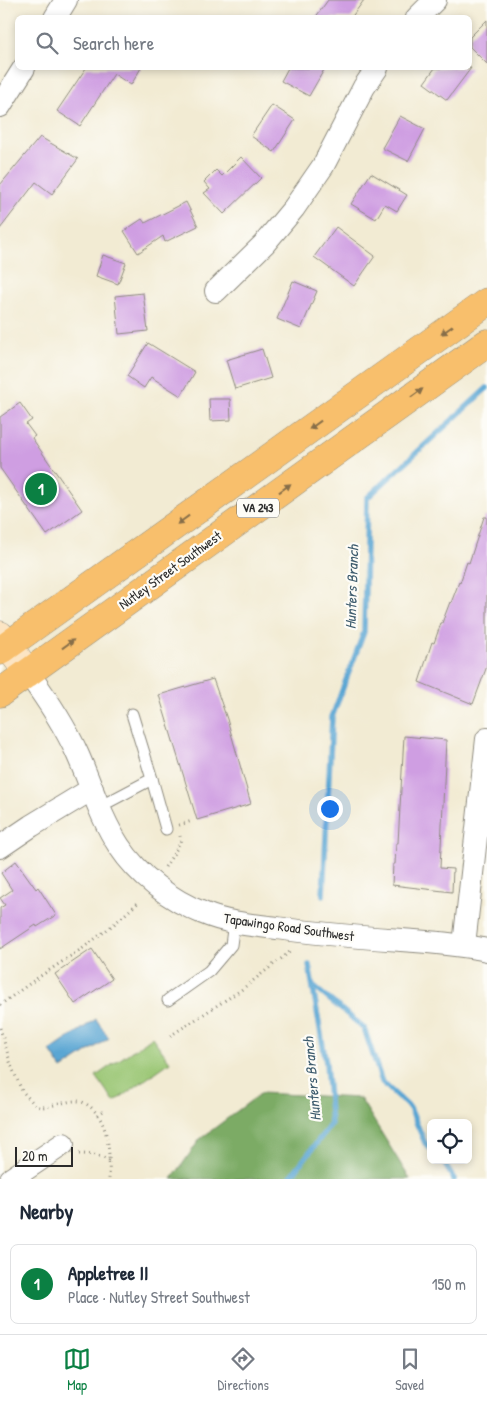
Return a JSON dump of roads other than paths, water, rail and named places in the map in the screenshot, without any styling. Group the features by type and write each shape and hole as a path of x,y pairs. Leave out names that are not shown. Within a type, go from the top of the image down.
{"main road":[{"name":"VA 243","path":"3,644 487,302"},
{"name":"Nutley Street Southwest","path":"0,692 487,343"}],"street":[{"path":"57,15 66,0"},
{"path":"420,15 436,0"},
{"path":"3,96 22,70"},
{"path":"216,291 264,244 294,208 323,166 364,87 377,70"},
{"name":"Tapawingo Road Southwest","path":"3,644 28,673 66,730 105,821 119,846 138,869 159,888 178,901 204,914 234,922 334,934 464,945 487,950"},
{"path":"464,945 487,740"},
{"path":"0,847 31,826 96,798"},
{"path":"12,1179 63,1144"}],"lane":[{"path":"132,714 166,829"},
{"path":"96,798 152,779"},
{"path":"168,1000 209,972 231,945 234,922"}],"water":[{"path":"96,1019 109,1038 62,1069 50,1051"}],"waterway":[{"name":"Hunters Branch","path":"323,895 332,717 364,632 367,498 487,388"},
{"name":"Hunters Branch","path":"289,1179 331,1124 326,1063 309,965"},
{"path":"313,986 364,1028 382,1082 410,1108 427,1145"},
{"path":"445,1164 454,1179"}],"place":[{"name":"Appletree II","path":"41,489"}]}
